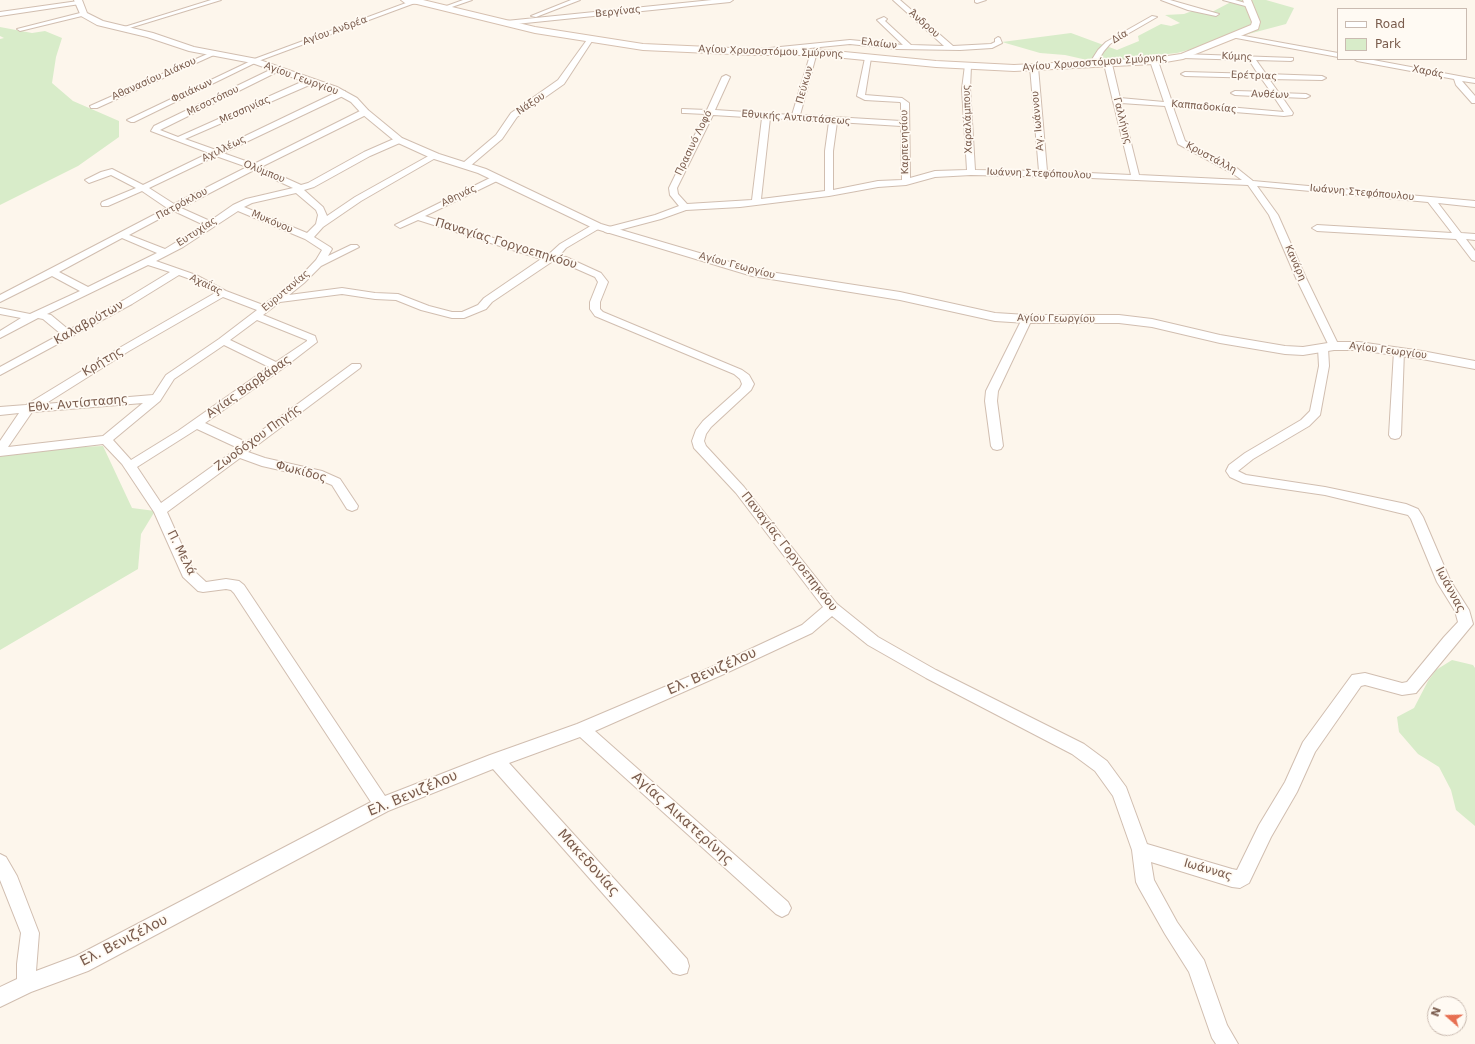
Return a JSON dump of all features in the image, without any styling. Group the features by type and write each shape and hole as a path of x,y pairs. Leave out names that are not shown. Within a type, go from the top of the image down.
{"main road":[{"name":"Αγίου Χρυσοστόμου Σμύρνης","path":"405,0 418,1 535,30 643,47 754,52 814,52 967,66 1034,67 1154,61 1183,56 1250,30 1256,24 1248,3"}],"street":[{"path":"121,29 218,0"},
{"path":"444,8 469,0"},
{"path":"519,22 577,0"},
{"path":"670,0 674,6"},
{"name":"Βεργίνας","path":"506,23 730,0"},
{"name":"Άνδρου","path":"896,0 951,48"},
{"path":"977,0 982,0"},
{"path":"1164,0 1188,8 1216,14"},
{"path":"1226,0 1248,3"},
{"name":"Αγίου Ανδρέα","path":"254,62 418,1"},
{"path":"0,14 78,2 84,14 20,29"},
{"path":"586,5 594,15"},
{"name":"Αγίου Γεωργίου","path":"84,14 100,23 150,35 192,49 214,52 254,62 311,81 342,93 354,100 365,112 399,140 436,156 466,165 496,178 602,228 756,273 900,296 980,315 1027,319 1062,318 1152,323 1256,346 1303,350 1358,346 1399,351 1475,365"},
{"name":"Δία","path":"1093,64 1101,50 1108,43 1154,17"},
{"path":"884,19 880,20 909,47"},
{"path":"1233,36 1337,55"},
{"name":"Νάξου","path":"466,165 499,137 514,115 561,82 591,38"},
{"name":"Ελαίων","path":"754,52 850,42 909,47 951,48 992,46 999,43 998,39"},
{"name":"Αθανασίου Διάκου","path":"94,106 214,52"},
{"name":"Πεύκων","path":"795,118 814,52"},
{"name":"Κύμης","path":"1183,56 1291,59"},
{"name":"Καρπενησίου","path":"868,58 861,96 904,102 906,124 906,182"},
{"path":"1251,58 1277,95"},
{"name":"Χαράς","path":"1362,60 1475,81"},
{"name":"Κρυστάλλη","path":"1154,61 1181,142 1184,145 1218,161 1252,183"},
{"name":"Φαιάκων","path":"130,120 254,62"},
{"name":"Γαλλήνης","path":"1108,64 1136,178"},
{"name":"Χαραλάμπους","path":"967,66 966,89 970,172"},
{"name":"Αγ. Ιωάννου","path":"1034,67 1043,174"},
{"name":"Μεσοτόπου","path":"161,133 155,130 277,70"},
{"name":"Ερέτριας","path":"1185,74 1322,78"},
{"name":"Πρασινό Λοφό","path":"685,207 674,195 673,188 726,77"},
{"path":"1457,78 1459,83 1475,101"},
{"name":"Μεσσηνίας","path":"180,139 311,81"},
{"name":"Αχιλλέως","path":"105,204 143,188 342,93"},
{"name":"Ανθέων","path":"1235,94 1306,96"},
{"name":"Καππαδοκίας","path":"1118,100 1288,114 1277,95"},
{"name":"Εθνικής Αντιστάσεως","path":"686,111 906,124"},
{"name":"Πατρόκλου","path":"2,295 52,272 254,167 365,112"},
{"path":"756,202 766,116"},
{"path":"829,193 829,152 833,120"},
{"name":"Ολύμπου","path":"161,133 254,167 282,179 300,189 300,192 320,209 323,215 320,224"},
{"name":"Ευτυχίας","path":"0,335 31,317 88,291 187,241 236,207 249,201 300,189 310,185 367,154 399,140"},
{"path":"308,237 320,224 358,199 436,156"},
{"path":"89,180 112,172 143,188 174,208 210,224"},
{"name":"Ιωάννη Στεφόπουλου","path":"277,299 342,291 375,296 405,298 425,308 452,315 464,315 482,307 488,300 539,264 552,257 562,246 602,228 658,217 685,207 740,204 829,193 878,184 906,182 936,174 970,172 1043,174 1252,183 1431,198 1475,204"},
{"name":"Αθηνάς","path":"400,225 496,178"},
{"name":"Κανάρη","path":"1252,183 1260,198 1273,214 1329,347"},
{"path":"1431,198 1475,258"},
{"name":"Μυκόνου","path":"236,207 308,237"},
{"name":"Παναγίας Γοργοεπηκόου","path":"418,216 539,256 563,260 598,275 603,282 595,302 595,309 606,318 738,372 745,377 748,384 745,390 707,424 700,433 698,441 700,448 740,490 832,608 873,641 931,674 1078,749 1101,766 1120,792 1141,850 1145,882 1170,928 1197,967 1219,1031 1228,1044"},
{"path":"1317,228 1475,237"},
{"path":"122,235 164,252"},
{"name":"Ευρυτανίας","path":"106,440 156,398 170,377 223,341 301,281 316,265 327,250 308,237"},
{"path":"316,265 354,247"},
{"name":"Αχαΐας","path":"147,261 201,281 260,312"},
{"path":"52,272 88,291"},
{"name":"Καλαβρύτων","path":"0,372 128,302 177,272"},
{"name":"Κρήτης","path":"0,451 28,409 125,349 222,293"},
{"path":"0,311 31,317 38,315 47,317 68,335"},
{"name":"Αγίας Βαρβάρας","path":"130,466 182,434 310,344 312,339 260,312"},
{"path":"998,446 991,401 992,391 1027,319"},
{"path":"223,341 278,366"},
{"name":"Ιωάννας","path":"1141,850 1232,878 1240,879 1243,877 1265,831 1291,787 1309,747 1344,701 1357,680 1365,679 1402,689 1411,688 1449,641 1466,624 1462,610 1444,582 1417,517 1413,512 1406,509 1324,492 1243,479 1234,474 1232,471 1249,456 1305,423 1316,412 1329,347"},
{"path":"1395,435 1399,351"},
{"name":"Ζωοδόχου Πηγής","path":"160,511 356,366"},
{"name":"Εθν. Αντίστασης","path":"0,411 156,398"},
{"name":"Φωκίδος","path":"196,424 262,462 318,474 336,482 352,506"},
{"path":"0,451 106,440"},
{"name":"Π. Μελά","path":"106,440 130,466 160,511 188,573 196,582 204,587 212,587 220,584 234,585 239,589 382,805"},
{"name":"Ελ. Βενιζέλου","path":"0,997 27,984 81,964 382,805 496,760 582,729 719,670 808,629 832,608"},
{"name":"Αγίας Αικατερίνης","path":"582,729 782,908"},
{"name":"Μακεδονίας","path":"496,760 680,966"},
{"path":"0,863 11,882 30,933 26,964 27,984"}],"green space":[{"path":"1228,0 1266,0 1294,8 1286,24 1177,53 1096,62 1065,55 1040,53 1002,42 1071,33 1117,50 1139,41 1138,36 1161,24 1171,26 1180,23 1165,15 1184,14 1192,11 1208,14 1231,2"},
{"path":"0,27 32,33 45,31 62,38 56,57 52,83 73,101 119,121 119,137 78,166 0,205 0,39 4,38 0,36"},
{"path":"103,446 132,508 155,511 141,534 138,569 0,650 0,455 56,448"},
{"path":"1452,660 1473,665 1475,668 1475,826 1456,810 1451,790 1439,767 1418,754 1399,732 1397,717 1414,708 1428,681 1436,670"}]}
